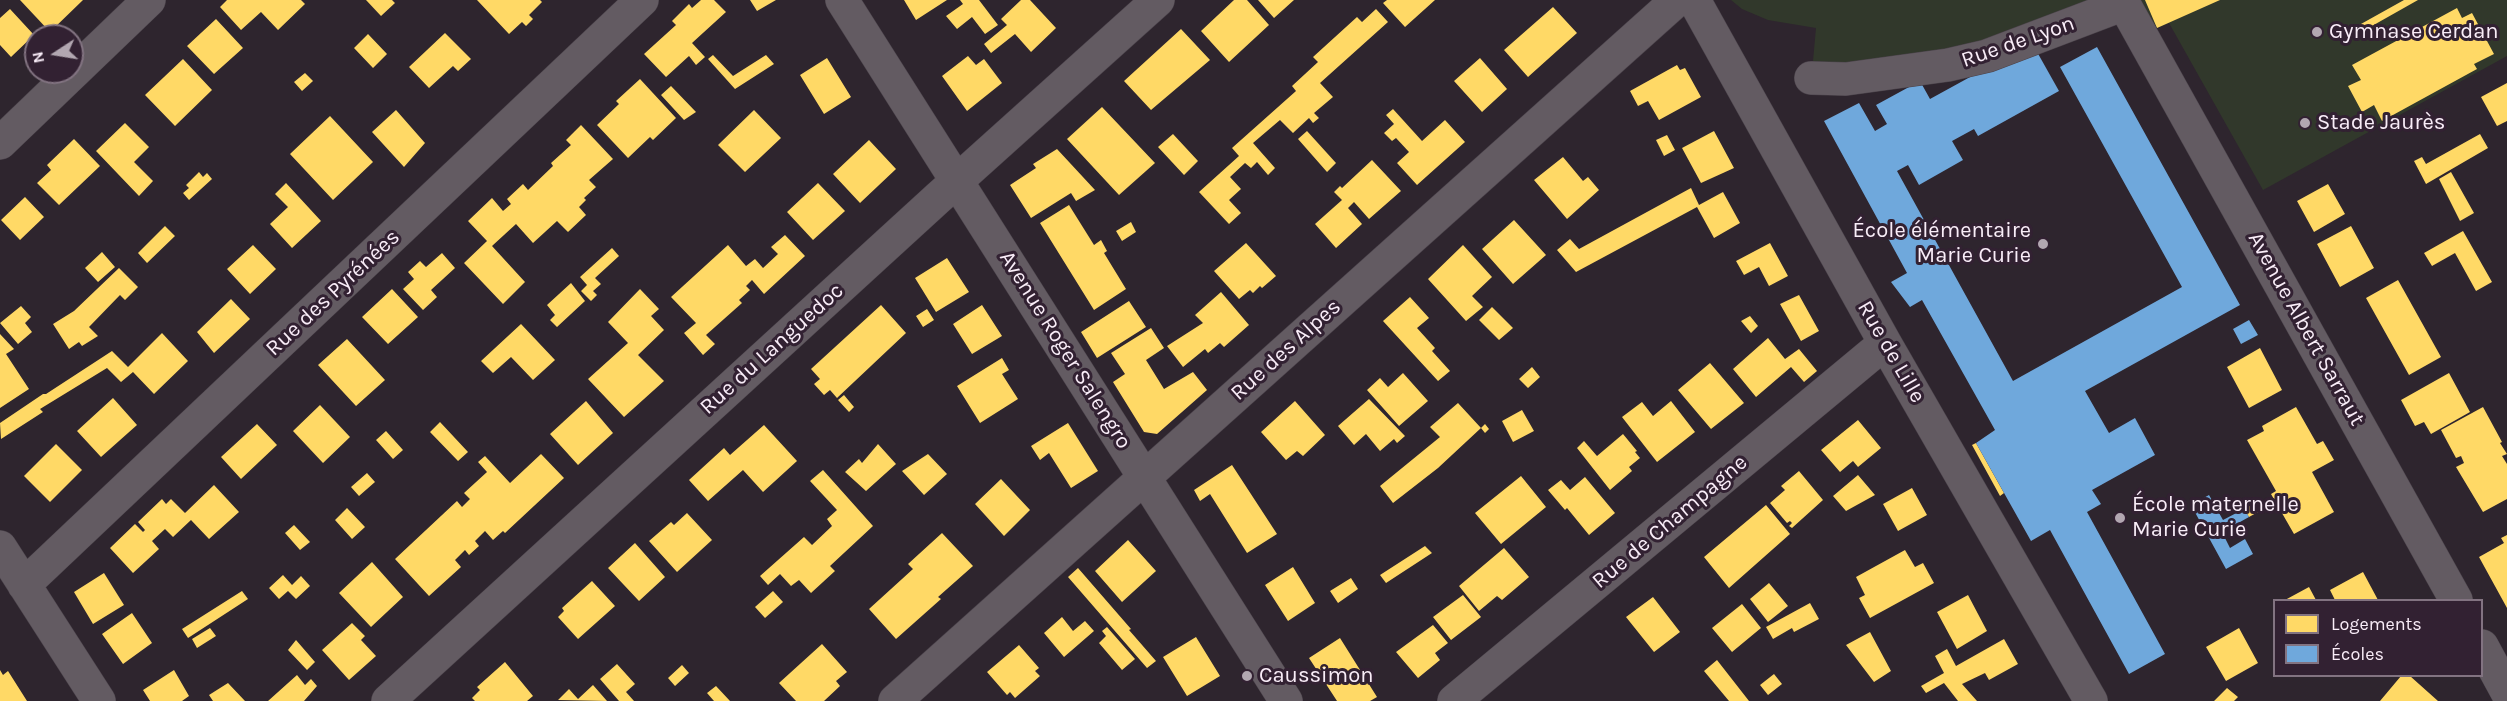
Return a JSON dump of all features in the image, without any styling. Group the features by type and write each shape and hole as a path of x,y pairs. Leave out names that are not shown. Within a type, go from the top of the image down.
{"street":[{"path":"0,143 149,0"},
{"name":"Rue des Pyrénées","path":"24,585 642,0"},
{"name":"Avenue Roger Salengro","path":"842,0 1286,701"},
{"name":"Rue du Languedoc","path":"388,701 957,180 1158,0"},
{"name":"Rue des Alpes","path":"895,701 1677,0"},
{"name":"Rue de Lille","path":"1694,0 2088,700"},
{"name":"Rue de Lyon","path":"1811,78 1846,79 1958,63 1987,56 2124,4 2156,58"},
{"name":"Avenue Albert Sarraut","path":"2156,58 2455,599"},
{"name":"Rue de Champagne","path":"1454,701 1885,343"},
{"path":"0,547 99,701"},
{"path":"2483,650 2507,692"}],"green space":[{"path":"1731,0 2116,0 1999,43 1812,72 1816,28 1768,20 1742,9"},
{"name":"Stade Jaurès","path":"2132,0 2507,0 2507,56 2263,190 2169,23 2148,32"}],"building: Logements":[{"path":"20,0 83,0 58,24 42,24"},
{"path":"227,0 301,0 305,4 278,30 261,12 241,30 220,7"},
{"path":"366,0 392,0 395,3 381,16"},
{"path":"477,0 540,0 542,2 529,15 533,19 526,26 522,22 509,34"},
{"path":"701,0 714,0 726,12 692,43 705,57 696,65 689,56 666,77 644,54 676,25 672,21 689,4 692,8"},
{"path":"750,0 776,0 757,11"},
{"path":"904,0 947,0 916,20"},
{"path":"960,0 979,0 998,25 985,34 972,17 957,29 946,16 963,4"},
{"path":"1021,0 1030,0 1056,28 1031,52 1015,34 991,53 984,44 1007,25 1001,19"},
{"path":"1234,0 1247,0 1269,25 1229,62 1201,31"},
{"path":"1258,0 1294,0 1274,18"},
{"path":"1387,0 1435,0 1405,27 1383,3"},
{"path":"2145,0 2220,0 2157,28"},
{"path":"2404,0 2418,0 2356,35 2352,29"},
{"path":"1553,7 1577,33 1528,77 1504,50"},
{"path":"2457,8 2462,18 2472,13 2494,54 2474,64 2477,69 2382,121 2374,105 2362,112 2348,86 2361,80 2352,65"},
{"path":"10,9 24,24 24,45 11,57 0,45 0,18"},
{"path":"1376,9 1388,22 1320,83 1333,97 1314,113 1319,118 1313,123 1309,118 1293,133 1280,120 1253,143 1275,168 1268,175 1257,162 1251,168 1245,163 1230,177 1241,189 1229,200 1241,213 1229,224 1199,192 1239,156 1232,148 1296,91 1292,86 1318,62 1313,57 1357,17 1362,22"},
{"path":"216,19 243,48 214,74 187,46"},
{"path":"1181,29 1210,60 1151,110 1124,81"},
{"path":"445,33 471,59 458,71 453,66 429,88 409,67"},
{"path":"368,34 387,54 373,68 354,48"},
{"path":"713,55 733,76 766,55 774,64 735,89 708,59"},
{"path":"968,56 976,65 984,59 1002,83 967,111 942,76"},
{"path":"827,58 851,97 824,114 800,75"},
{"path":"1480,58 1507,89 1482,112 1454,81"},
{"path":"183,59 212,90 175,126 145,95"},
{"path":"1677,65 1680,70 1685,68 1701,97 1659,120 1648,101 1638,106 1630,91"},
{"path":"305,73 313,81 302,91 294,82"},
{"path":"640,79 676,118 653,140 650,137 628,158 597,125 619,104 616,101"},
{"path":"2507,83 2507,121 2497,126 2481,97"},
{"path":"671,86 696,112 684,120 661,95"},
{"path":"1102,107 1155,163 1119,195 1067,139"},
{"path":"1393,109 1422,141 1445,120 1465,142 1417,185 1397,163 1409,152 1396,138 1392,141 1384,133 1394,124 1386,115"},
{"path":"396,110 425,143 404,167 372,132"},
{"path":"754,110 781,138 745,172 718,145"},
{"path":"330,116 373,162 333,200 290,154"},
{"path":"125,123 149,147 134,162 153,181 139,196 96,151"},
{"path":"581,125 613,159 589,180 596,187 584,198 586,200 579,207 586,215 568,232 557,221 533,243 516,224 492,246 525,282 503,304 464,263 487,241 468,221 492,198 503,211 511,204 507,199 523,184 528,190 553,166 551,163 571,145 566,140"},
{"path":"1307,131 1336,163 1327,172 1298,139"},
{"path":"1714,131 1734,168 1701,183 1682,148"},
{"path":"1173,134 1198,161 1184,175 1158,147"},
{"path":"2480,134 2488,148 2426,184 2414,161 2422,157 2426,164"},
{"path":"1667,135 1675,150 1664,156 1656,140"},
{"path":"74,139 100,166 59,205 37,183 51,170 47,165"},
{"path":"869,140 896,169 860,203 833,174"},
{"path":"1057,149 1095,190 1076,201 1071,193 1031,218 1010,185 1036,168 1033,164"},
{"path":"1563,157 1583,181 1588,177 1599,190 1567,219 1534,180"},
{"path":"1372,160 1401,191 1369,219 1354,202 1348,208 1362,224 1336,248 1315,224 1342,200 1334,192 1340,186 1342,188"},
{"path":"199,172 203,177 207,173 212,179 189,200 183,193 189,188 186,185"},
{"path":"2451,172 2474,213 2460,221 2439,179"},
{"path":"286,183 321,221 292,248 270,224 288,207 275,194"},
{"path":"818,183 845,211 813,240 787,212"},
{"path":"2328,184 2345,214 2314,232 2297,201"},
{"path":"1691,188 1699,205 1723,192 1740,223 1714,238 1697,207 1576,272 1557,250 1570,239 1579,249"},
{"path":"25,197 44,217 20,240 1,220"},
{"path":"1069,205 1094,245 1101,240 1107,251 1104,253 1126,289 1094,310 1040,223"},
{"path":"1514,220 1546,255 1513,284 1482,249"},
{"path":"1131,222 1136,232 1122,241 1116,231"},
{"path":"165,226 175,236 147,263 138,253"},
{"path":"2351,226 2374,268 2340,287 2317,244"},
{"path":"2463,231 2492,282 2476,291 2455,253 2432,266 2424,253"},
{"path":"785,235 805,256 764,294 752,280 746,286 750,290 739,300 742,303 706,335 715,344 703,355 684,333 696,323 671,297 728,245 746,266 755,259 763,268 778,254 771,247"},
{"path":"1246,243 1276,276 1262,288 1260,286 1253,293 1250,290 1239,299 1214,271"},
{"path":"1770,243 1788,276 1769,286 1759,267 1744,275 1736,261"},
{"path":"253,245 276,269 250,294 227,269"},
{"path":"1463,245 1492,277 1472,296 1483,307 1466,321 1428,279"},
{"path":"612,248 619,256 595,278 601,284 593,291 597,295 591,301 581,291 587,285 580,277"},
{"path":"102,252 115,267 98,282 85,268"},
{"path":"442,253 455,268 431,290 437,297 423,310 403,289 414,279 408,272 420,261 426,267"},
{"path":"947,258 969,292 936,312 915,278"},
{"path":"119,268 138,287 125,300 120,295 89,327 98,336 82,346 79,342 69,349 53,324 74,311"},
{"path":"2398,280 2441,357 2409,375 2366,298"},
{"path":"571,283 585,301 557,327 550,320 555,315 547,305"},
{"path":"392,289 418,317 388,344 362,317"},
{"path":"640,289 659,309 651,316 664,330 638,355 664,381 624,417 588,379 628,343 608,322"},
{"path":"1221,292 1249,325 1224,347 1220,343 1208,353 1205,349 1183,367 1167,346 1203,323 1195,315"},
{"path":"1799,295 1819,331 1801,341 1780,304"},
{"path":"1410,297 1429,318 1417,328 1435,348 1432,351 1450,371 1438,381 1383,321"},
{"path":"231,299 250,319 214,353 197,332"},
{"path":"1129,301 1146,327 1097,358 1081,332"},
{"path":"881,305 906,333 837,398 830,390 824,395 814,384 820,379 811,369"},
{"path":"982,305 1002,336 972,354 953,324"},
{"path":"21,306 31,317 25,323 32,332 18,344 0,323"},
{"path":"1492,307 1513,328 1499,340 1479,320"},
{"path":"927,309 934,320 923,327 916,316"},
{"path":"1750,316 1758,326 1751,333 1741,321"},
{"path":"521,324 555,360 533,380 511,357 493,373 481,361"},
{"path":"1151,328 1164,348 1146,360 1164,389 1193,372 1207,390 1157,434 1144,432 1113,382 1125,374 1111,353"},
{"path":"162,333 188,361 154,394 133,372 121,382 107,368 40,409 43,412 1,439 0,423 43,394 112,351 128,367"},
{"path":"0,334 14,349 6,354 29,389 0,408"},
{"path":"1768,338 1785,359 1799,349 1817,371 1804,382 1791,367 1756,397 1733,369"},
{"path":"347,339 385,380 356,406 318,365"},
{"path":"2260,348 2282,390 2249,408 2227,367"},
{"path":"1002,358 1009,370 1002,374 1018,399 980,423 957,386"},
{"path":"1710,363 1744,403 1711,429 1678,390"},
{"path":"1532,367 1540,377 1528,388 1519,379"},
{"path":"1403,373 1428,401 1399,426 1367,390 1380,378 1388,387"},
{"path":"2449,373 2470,412 2431,434 2424,422 2415,426 2401,400"},
{"path":"844,395 854,407 849,412 838,400"},
{"path":"113,398 137,425 101,457 77,431"},
{"path":"1369,399 1405,436 1397,443 1394,439 1380,451 1366,434 1354,445 1338,426"},
{"path":"586,401 613,433 578,465 550,434"},
{"path":"1295,401 1325,435 1303,456 1297,451 1286,460 1261,432"},
{"path":"1671,401 1695,432 1657,462 1622,417 1642,402 1653,416"},
{"path":"1458,403 1481,428 1438,468 1393,503 1380,486 1440,437 1430,427"},
{"path":"320,405 350,437 323,463 293,431"},
{"path":"2296,407 2317,444 2323,441 2334,460 2312,472 2334,512 2294,534 2271,494 2276,491 2247,440 2264,431 2262,426"},
{"path":"2483,407 2507,454 2502,456 2507,464 2507,499 2483,512 2456,467 2464,463 2461,456 2456,458 2441,430"},
{"path":"1522,410 1534,431 1513,442 1502,421"},
{"path":"1858,420 1881,448 1858,467 1853,461 1840,472 1821,450"},
{"path":"440,422 468,452 458,461 430,432"},
{"path":"1068,423 1098,471 1071,488 1049,453 1040,460 1031,446"},
{"path":"257,424 277,445 241,479 221,457"},
{"path":"1485,424 1489,429 1485,433 1481,428"},
{"path":"764,425 797,461 763,492 743,470 708,501 689,480 724,448 730,455"},
{"path":"386,431 403,450 393,459 376,440"},
{"path":"1623,434 1640,458 1629,467 1632,471 1610,490 1577,448 1584,441 1597,456"},
{"path":"1976,443 2004,493 2000,496 1972,445"},
{"path":"56,444 82,470 50,502 24,476"},
{"path":"878,444 896,464 866,491 845,472 859,459 862,463"},
{"path":"541,454 564,478 505,533 503,531 493,540 485,531 475,541 479,546 469,555 465,550 455,560 461,567 429,596 395,559 457,501 462,507 470,499 464,493 487,472 478,462 485,456 510,483"},
{"path":"928,454 947,474 924,495 902,471"},
{"path":"1232,465 1277,534 1247,553 1210,494 1200,501 1194,490"},
{"path":"823,470 873,526 830,566 835,571 811,593 799,580 791,586 780,574 768,585 760,576 804,537 812,545 832,526 827,519 837,510 810,481"},
{"path":"1799,471 1823,500 1792,528 1789,526 1792,523 1790,521 1787,523 1770,503 1785,490 1781,486"},
{"path":"367,473 375,482 359,496 351,487"},
{"path":"1858,475 1875,495 1846,511 1833,496"},
{"path":"1521,476 1546,507 1501,544 1475,513"},
{"path":"1585,477 1615,513 1589,535 1567,508 1565,510 1548,490 1561,480 1570,490"},
{"path":"1001,479 1030,510 1004,536 975,504"},
{"path":"214,485 239,512 209,539 191,520 173,537 165,529 152,541 159,549 133,573 110,548 135,524 143,532 145,530 138,522 162,499 166,504 171,499 185,513"},
{"path":"1912,488 1927,515 1898,531 1883,504"},
{"path":"2261,500 2265,508 2249,517 2244,509"},
{"path":"1766,505 1790,534 1729,588 1704,557"},
{"path":"347,508 365,527 352,539 335,520"},
{"path":"687,513 712,540 677,572 649,541 671,522 674,525"},
{"path":"294,525 310,542 300,550 285,533"},
{"path":"942,533 973,566 938,597 941,599 896,639 869,609 913,569 908,564"},
{"path":"2507,535 2507,608 2479,557 2504,543 2501,538"},
{"path":"1128,540 1156,571 1122,602 1095,571"},
{"path":"635,543 665,577 639,601 608,568"},
{"path":"1425,546 1432,553 1386,583 1380,575"},
{"path":"1504,548 1529,577 1502,600 1497,596 1479,611 1459,586"},
{"path":"1905,550 1915,567 1923,563 1934,583 1870,618 1859,598 1865,595 1856,577"},
{"path":"372,562 403,597 371,627 339,593"},
{"path":"1293,567 1315,603 1288,621 1265,585"},
{"path":"1078,568 1156,661 1147,668 1068,577"},
{"path":"2363,572 2377,599 2334,599 2330,590"},
{"path":"104,573 124,605 93,624 74,592"},
{"path":"283,575 292,585 301,576 310,586 296,599 288,591 279,599 269,588"},
{"path":"1351,578 1358,589 1338,603 1330,591"},
{"path":"592,581 615,606 578,639 558,617 564,611 562,608"},
{"path":"1769,583 1788,606 1768,622 1750,599"},
{"path":"2309,587 2315,599 2287,599"},
{"path":"242,591 248,599 188,638 182,629"},
{"path":"773,591 783,602 765,618 755,607"},
{"path":"1463,595 1481,617 1451,640 1433,617"},
{"path":"1968,595 1987,631 1957,649 1937,612"},
{"path":"1653,597 1680,632 1654,652 1626,617"},
{"path":"1810,603 1819,619 1794,632 1792,628 1773,639 1766,627"},
{"path":"1742,604 1761,628 1732,652 1712,628"},
{"path":"132,613 152,643 123,664 102,634"},
{"path":"1062,617 1073,631 1085,621 1094,631 1064,657 1044,633"},
{"path":"352,623 365,636 361,640 376,656 349,680 322,650"},
{"path":"1433,625 1448,643 1435,653 1440,660 1418,678 1396,652"},
{"path":"1107,627 1135,659 1122,670 1099,643 1106,636 1102,631"},
{"path":"210,628 216,636 197,648 192,639"},
{"path":"2239,628 2258,663 2226,681 2206,647"},
{"path":"1870,632 1891,671 1874,682 1846,645"},
{"path":"1196,637 1220,676 1187,696 1163,657"},
{"path":"1340,638 1377,697 1370,701 1337,701 1309,658"},
{"path":"2004,639 2018,664 1989,680 1985,673 1962,684 1977,701 1958,701 1944,683 1926,693 1921,686 1944,673 1935,656 1947,649 1956,666"},
{"path":"296,640 315,662 307,670 288,650"},
{"path":"822,644 847,672 836,681 840,686 824,701 796,701 779,683"},
{"path":"1019,645 1039,668 1035,671 1040,676 1015,698 1010,692 1007,695 987,672"},
{"path":"1717,660 1749,701 1729,701 1704,671"},
{"path":"505,662 533,696 527,701 475,701 472,698 480,690 477,687"},
{"path":"617,664 635,684 626,692 634,701 619,701 600,679"},
{"path":"682,665 689,673 675,686 668,678"},
{"path":"0,670 3,675 8,671 27,701 0,701"},
{"path":"174,670 189,696 182,701 150,701 143,690"},
{"path":"1774,674 1782,684 1768,695 1760,685"},
{"path":"297,675 305,685 311,679 317,686 304,701 268,701"},
{"path":"2400,677 2411,677 2438,701 2380,701"},
{"path":"228,683 245,701 213,701 209,695"},
{"path":"593,685 607,701 558,700 569,689 578,699"},
{"path":"716,686 730,701 714,701 707,693"},
{"path":"2227,688 2238,697 2234,701 2214,701"}],"building: Écoles":[{"path":"2032,43 2059,91 1978,136 1974,129 1952,141 1963,160 1919,185 1908,165 1897,171 2013,381 2182,287 2060,67 2097,47 2240,305 2085,391 2109,433 2135,418 2155,455 2092,490 2101,504 2087,512 2165,654 2129,674 2050,530 2031,541 1976,443 1995,430 1922,300 1910,307 1891,282 1907,273 1824,121 1859,103 1875,131 1887,124 1876,105 1920,81 1930,99"},
{"path":"2249,320 2258,335 2241,344 2233,329"},
{"path":"2209,495 2223,520 2244,509 2249,517 2222,532 2230,548 2245,539 2253,554 2226,569 2191,505"}],"place":[{"name":"Gymnase Cerdan","path":"2317,32"},
{"name":"Stade Jaurès","path":"2305,123"},
{"name":"École élémentaire Marie Curie","path":"2043,244"},
{"name":"École maternelle Marie Curie","path":"2120,518"},
{"name":"Caussimon","path":"1247,676"}]}
